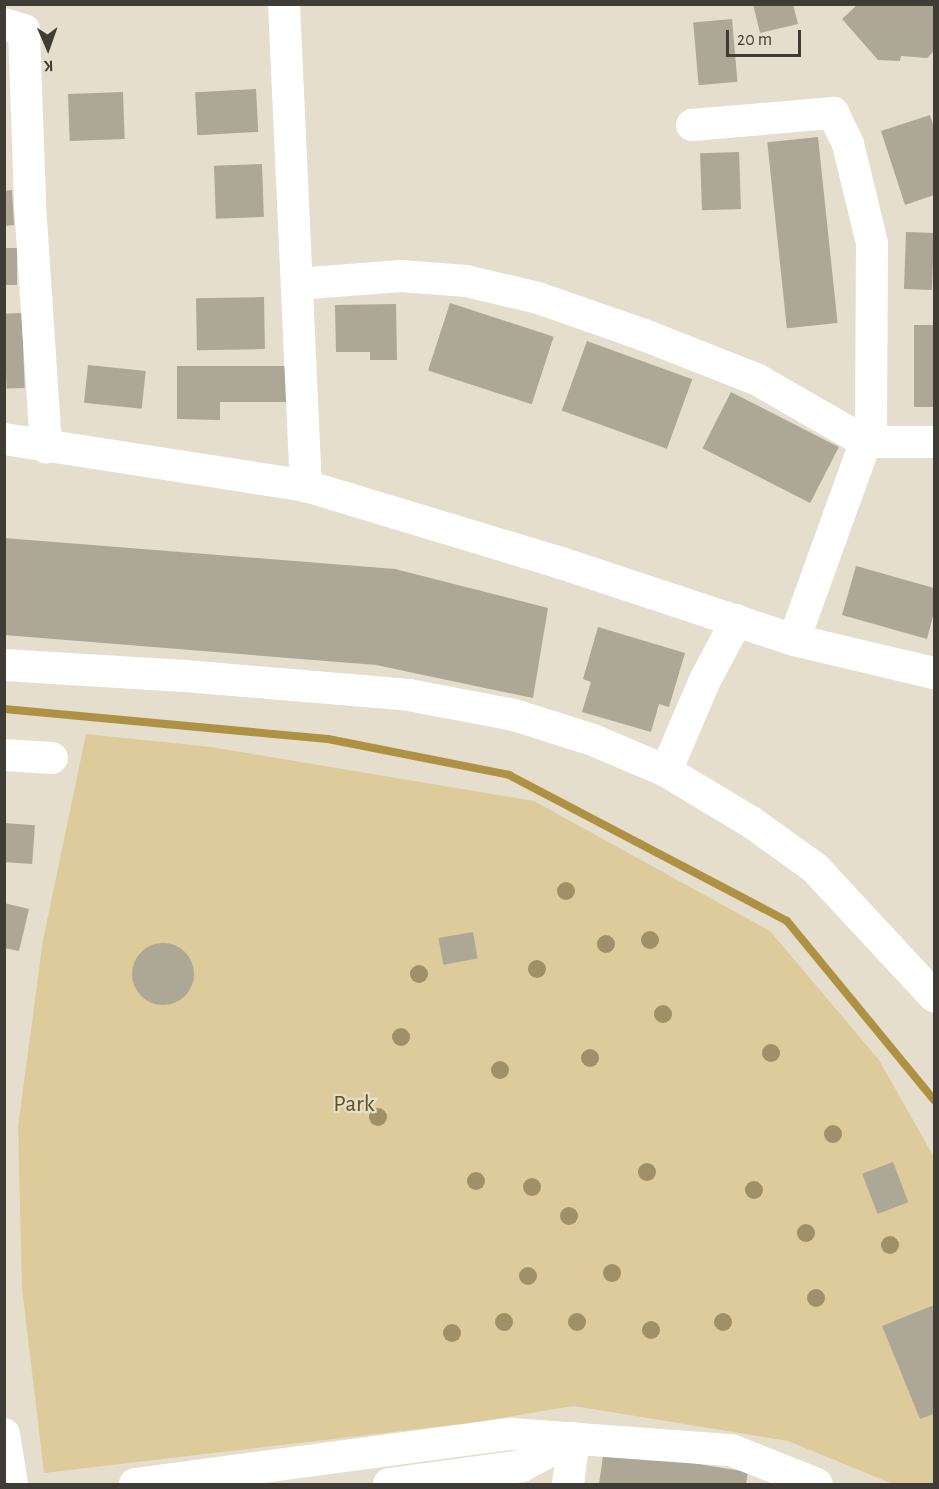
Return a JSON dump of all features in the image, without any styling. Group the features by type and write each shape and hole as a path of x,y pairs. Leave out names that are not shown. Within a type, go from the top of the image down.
{"street":[{"path":"284,4 306,486"},
{"path":"4,24 24,30 30,205 46,447"},
{"path":"692,125 833,113 848,144 872,243 872,427 794,640"},
{"path":"297,284 401,276 466,281 538,298 645,335 758,380 866,442 934,442"},
{"path":"4,439 46,447 171,463 306,486 550,560 794,640 934,673"},
{"path":"666,771 705,680 737,620"},
{"path":"4,665 185,676 409,695 514,714 593,740 666,771 751,822 815,868 934,996"},
{"path":"4,755 52,758"},
{"path":"4,1434 12,1485"},
{"path":"135,1485 511,1434 731,1449 818,1485"},
{"path":"389,1485 522,1466 574,1438"},
{"path":"568,1485 574,1438"}],"green space":[{"name":"Park","path":"86,734 211,747 534,801 770,931 879,1060 934,1157 934,1484 893,1484 788,1441 574,1406 470,1423 44,1473 22,1288 18,1127 43,940"}],"building":[{"path":"753,4 793,4 798,24 760,33"},
{"path":"858,4 934,4 934,51 927,58 901,56 900,61 878,60 842,19"},
{"path":"732,19 737,82 699,85 693,22"},
{"path":"256,89 258,132 197,135 195,92"},
{"path":"123,92 125,139 70,141 68,94"},
{"path":"930,115 934,127 934,195 905,205 881,131"},
{"path":"818,137 838,323 787,328 767,142"},
{"path":"739,152 741,209 702,210 700,153"},
{"path":"262,164 264,217 216,219 214,166"},
{"path":"12,190 14,225 4,226 4,191"},
{"path":"906,232 934,233 932,290 904,289"},
{"path":"4,248 17,248 17,285 4,285"},
{"path":"264,297 265,349 197,350 196,298"},
{"path":"450,303 554,337 532,404 428,371"},
{"path":"396,304 397,360 370,360 370,352 336,352 335,305"},
{"path":"22,313 25,388 7,389 4,314"},
{"path":"914,325 934,325 934,407 914,407"},
{"path":"587,341 692,379 667,449 562,411"},
{"path":"88,365 146,371 142,409 84,403"},
{"path":"177,366 288,366 288,402 220,402 220,420 177,419"},
{"path":"731,392 839,447 810,503 702,448"},
{"path":"4,538 395,569 548,608 533,698 376,665 4,635"},
{"path":"856,566 934,588 934,612 927,639 842,615"},
{"path":"598,627 685,653 669,707 659,704 651,732 582,712 591,682 583,679"},
{"path":"4,823 35,825 32,864 4,862"},
{"path":"4,903 29,909 19,951 4,948"},
{"path":"473,932 478,959 443,965 439,938"},
{"path":"163,943 180,948 185,952 189,957 194,974 189,991 185,996 180,1000 163,1005 146,1000 141,996 137,991 132,974 137,957 141,952 146,948"},
{"path":"893,1162 908,1202 878,1214 862,1174"},
{"path":"934,1305 934,1414 920,1419 882,1326"},
{"path":"604,1449 748,1472 746,1484 599,1484"}],"waterway":[{"path":"4,709 328,739 509,775 787,921 934,1100"}]}
